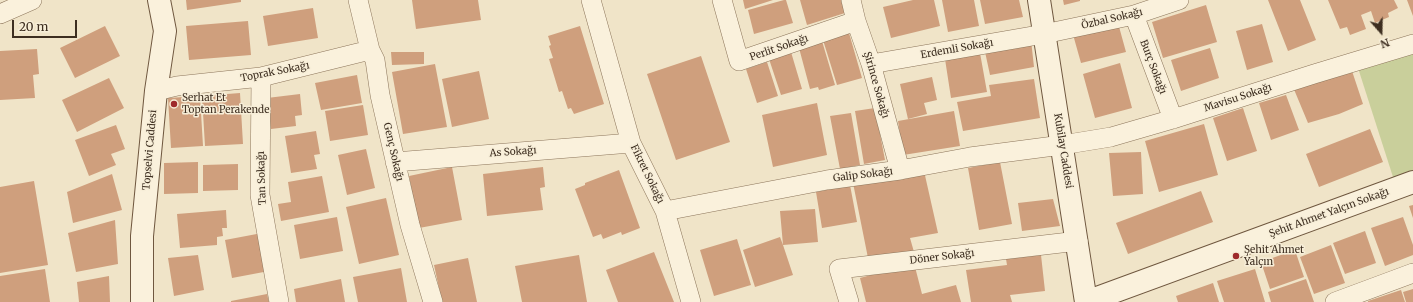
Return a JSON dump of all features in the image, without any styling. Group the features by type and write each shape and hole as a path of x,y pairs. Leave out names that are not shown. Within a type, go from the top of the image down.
{"street":[{"path":"0,14 32,0"},
{"name":"Topselvi Caddesi","path":"142,302 142,236 156,91 165,31 159,0"},
{"name":"Genç Sokağı","path":"358,0 370,50 375,60 380,95 394,162 410,225 433,302"},
{"name":"Fikret Sokağı","path":"591,0 631,143 666,211 691,302"},
{"name":"Perlit Sokağı","path":"722,0 739,62 856,21"},
{"name":"Şirince Sokağı","path":"851,0 856,21 871,64 900,170"},
{"name":"Kubilay Caddesi","path":"1039,0 1078,241 1086,302"},
{"name":"Özbal Sokağı","path":"1044,34 1134,15 1179,0"},
{"name":"Burç Sokağı","path":"1134,15 1173,119"},
{"name":"Erdemli Sokağı","path":"871,64 1044,34"},
{"name":"Mavisu Sokağı","path":"1062,145 1111,136 1173,119 1413,44"},
{"name":"Toprak Sokağı","path":"156,91 177,86 261,77 370,50"},
{"name":"Tan Sokağı","path":"261,77 260,195 279,302"},
{"name":"As Sokağı","path":"394,162 631,143"},
{"name":"Galip Sokağı","path":"666,211 827,180 900,170 970,157 1062,145"},
{"name":"Şehit Ahmet Yalçın Sokağı","path":"1086,302 1413,182"},
{"name":"Döner Sokağı","path":"849,302 839,269 1078,241"},
{"path":"1335,302 1413,273"}],"green space":[{"path":"1413,54 1413,170 1393,177 1358,68"}],"building":[{"path":"186,0 241,0 241,2 187,10"},
{"path":"412,0 478,0 481,20 416,29"},
{"path":"743,0 773,0 745,9"},
{"path":"786,0 793,23 754,34 748,10"},
{"path":"800,0 841,0 845,13 807,25"},
{"path":"913,0 934,0 940,26 891,38 883,7"},
{"path":"942,0 974,0 979,26 948,32"},
{"path":"980,0 1019,0 1023,17 985,24"},
{"path":"1063,0 1080,0 1080,1 1064,5"},
{"path":"1268,0 1300,0 1316,40 1288,51"},
{"path":"1328,0 1394,0 1398,8 1388,13 1389,17 1375,23 1371,11 1361,15 1366,29 1350,35 1347,27 1340,29"},
{"path":"1407,0 1413,0 1413,16"},
{"path":"1206,5 1217,42 1163,58 1152,22"},
{"path":"313,8 318,38 268,46 263,16"},
{"path":"248,21 251,55 189,60 186,26"},
{"path":"1118,23 1126,52 1081,63 1072,31"},
{"path":"1262,24 1273,62 1247,70 1236,31"},
{"path":"105,26 120,56 75,78 60,48"},
{"path":"580,26 604,104 574,114 571,108 568,109 562,91 559,92 549,59 553,58 549,46 551,45 548,36"},
{"path":"849,33 862,78 837,85 823,40"},
{"path":"1031,40 1034,67 990,75 984,47"},
{"path":"822,41 835,85 819,90 818,87 810,89 799,48"},
{"path":"1210,48 1219,78 1181,91 1171,60"},
{"path":"37,49 39,74 33,75 35,98 0,100 0,51"},
{"path":"391,52 424,52 424,64 392,65"},
{"path":"791,52 802,89 781,95 769,59"},
{"path":"980,53 987,92 951,98 945,59"},
{"path":"701,56 730,142 676,160 647,74"},
{"path":"767,62 778,96 757,103 746,69"},
{"path":"1120,63 1132,108 1095,118 1083,74"},
{"path":"435,64 447,127 403,134 392,72"},
{"path":"479,71 489,119 452,127 442,79"},
{"path":"1352,71 1363,104 1339,114 1308,123 1293,87"},
{"path":"357,75 362,103 321,110 315,83"},
{"path":"932,77 937,100 924,103 927,114 908,119 900,84"},
{"path":"109,78 124,108 77,132 62,100"},
{"path":"1034,79 1040,118 963,131 957,102 991,96 989,85"},
{"path":"240,93 243,144 205,146 202,96"},
{"path":"300,94 302,115 295,116 296,126 271,129 267,98"},
{"path":"1286,95 1299,130 1271,140 1259,103"},
{"path":"200,96 203,146 171,148 168,98"},
{"path":"817,103 827,155 773,167 762,115"},
{"path":"363,105 368,135 330,141 325,111"},
{"path":"875,108 885,160 864,164 855,111"},
{"path":"1243,108 1257,151 1227,161 1213,118"},
{"path":"954,111 960,146 903,155 898,121"},
{"path":"851,113 860,165 840,169 830,116"},
{"path":"1204,124 1218,175 1159,192 1145,141"},
{"path":"116,125 125,149 111,154 116,165 89,176 75,140"},
{"path":"1370,129 1383,162 1319,187 1306,154"},
{"path":"316,131 320,154 314,155 317,169 291,173 285,136"},
{"path":"366,149 375,188 347,195 338,155"},
{"path":"1141,152 1143,194 1113,196 1109,153"},
{"path":"198,162 198,193 164,194 164,163"},
{"path":"1000,162 1012,224 979,230 968,168"},
{"path":"238,164 238,190 203,191 203,165"},
{"path":"452,167 462,220 419,228 409,176"},
{"path":"543,167 545,187 540,188 543,210 487,216 483,174"},
{"path":"619,170 640,228 622,235 621,232 603,239 601,234 593,237 575,189 585,185 585,183"},
{"path":"924,171 938,233 910,238 914,252 868,258 853,183"},
{"path":"112,174 122,210 73,223 67,192"},
{"path":"322,176 329,212 281,221 278,204 291,202 288,182"},
{"path":"34,181 48,265 0,273 0,187"},
{"path":"850,185 857,222 822,228 816,192"},
{"path":"1201,191 1213,222 1128,254 1116,223"},
{"path":"386,198 399,255 359,264 346,207"},
{"path":"1053,199 1060,226 1022,231 1018,203"},
{"path":"1413,205 1413,218 1409,206"},
{"path":"815,209 818,242 783,245 780,211"},
{"path":"226,210 227,228 222,228 223,236 217,237 217,245 180,248 177,214"},
{"path":"337,217 343,251 300,259 294,225"},
{"path":"1403,217 1413,245 1413,255 1385,266 1371,228"},
{"path":"115,220 118,264 76,272 68,233"},
{"path":"1365,231 1376,263 1345,274 1333,243"},
{"path":"262,233 269,271 232,278 225,240"},
{"path":"780,237 793,275 755,287 743,250"},
{"path":"737,239 751,285 714,296 700,250"},
{"path":"1331,245 1345,283 1314,294 1300,257"},
{"path":"1295,250 1304,277 1270,289 1261,262"},
{"path":"654,252 674,302 618,302 606,270"},
{"path":"198,255 204,290 174,296 168,258"},
{"path":"579,255 587,302 522,302 515,266"},
{"path":"1041,255 1045,291 1010,295 1012,302 971,302 966,270 1007,265 1006,259"},
{"path":"468,258 477,302 442,302 434,265"},
{"path":"914,263 922,294 956,285 961,302 866,302 860,278"},
{"path":"401,268 407,302 358,302 353,277"},
{"path":"45,269 50,302 0,302 0,276"},
{"path":"1255,269 1265,302 1224,302 1217,281"},
{"path":"109,276 110,302 79,302 77,282"},
{"path":"341,279 345,302 296,302 294,289"},
{"path":"1306,279 1314,302 1271,302 1268,292"},
{"path":"1213,283 1219,302 1178,302 1176,296"},
{"path":"1413,289 1413,302 1406,302 1403,292"},
{"path":"1401,290 1405,302 1368,302 1368,301"},
{"path":"267,294 269,302 231,302 231,301"}],"place":[{"name":"Serhat Et Toptan Perakende","path":"174,104"},
{"name":"Şehit Ahmet Yalçın","path":"1236,256"}]}
